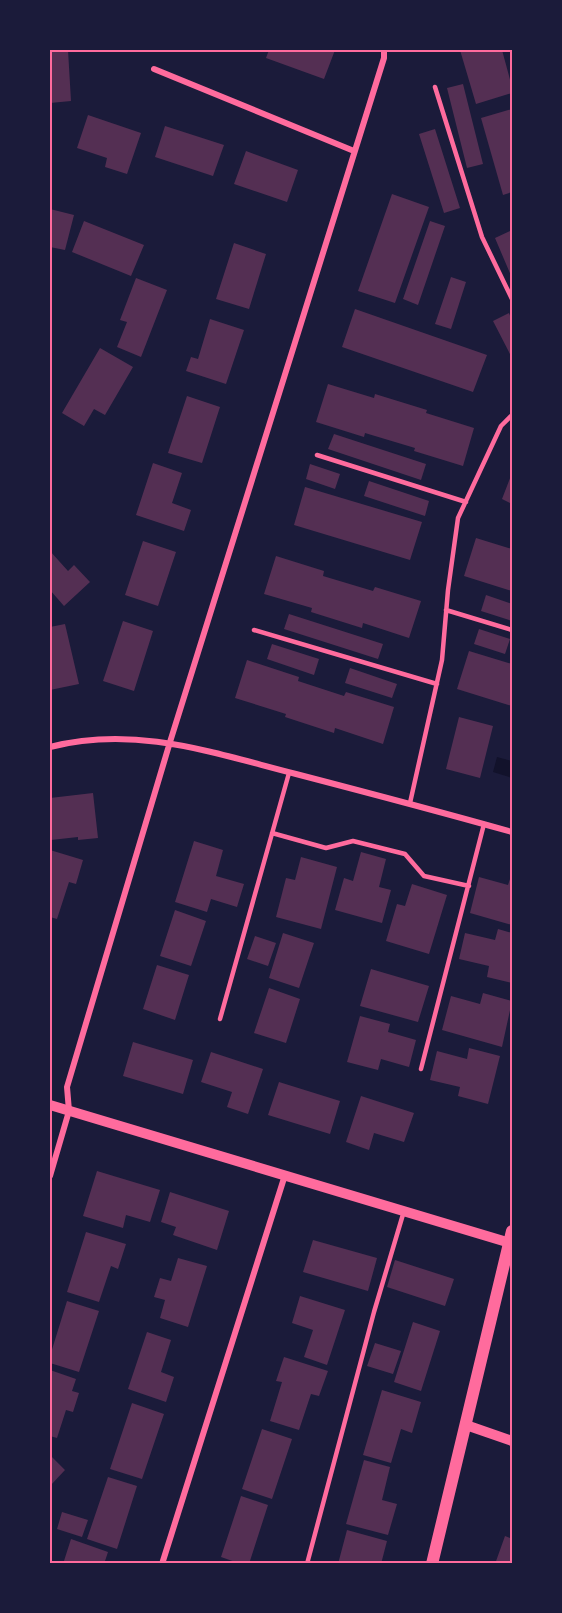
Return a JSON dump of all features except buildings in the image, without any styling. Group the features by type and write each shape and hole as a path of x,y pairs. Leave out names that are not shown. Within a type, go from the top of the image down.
{"main road":[{"path":"432,1563 512,1239"}],"street":[{"path":"50,1176 69,1111 67,1087 170,742 384,58 384,50"},
{"path":"154,69 354,151"},
{"path":"50,747 67,742 118,738 170,742 410,803 513,832"},
{"path":"50,1105 404,1211 512,1239"},
{"path":"162,1563 285,1175"},
{"path":"466,1425 513,1442"}],"lane":[{"path":"435,87 482,237 513,299"},
{"path":"410,803 442,660 458,518 501,426 513,415"},
{"path":"317,455 466,502"},
{"path":"446,610 513,630"},
{"path":"254,630 437,684"},
{"path":"220,1019 289,772"},
{"path":"421,1069 484,824"},
{"path":"272,833 326,848 352,841 405,854 424,876 469,886"},
{"path":"307,1563 374,1312 404,1211"}],"shaded area":[{"path":"497,757 512,761 512,778 493,772"}]}
